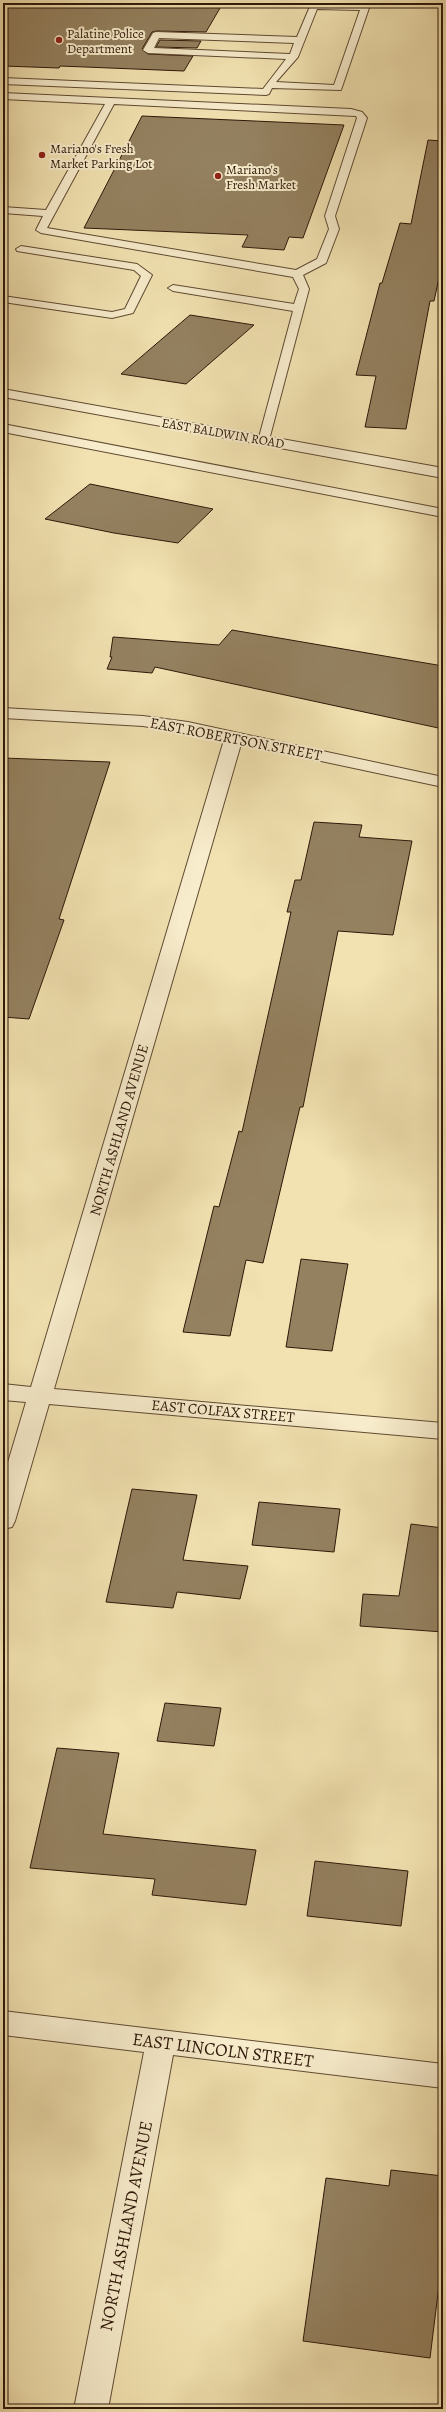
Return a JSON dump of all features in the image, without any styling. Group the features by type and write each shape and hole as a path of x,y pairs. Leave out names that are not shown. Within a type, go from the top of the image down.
{"street":[{"name":"EAST BALDWIN ROAD","path":"3,393 443,473"},
{"name":"EAST ROBERTSON STREET","path":"3,713 143,721 188,727 443,782"},
{"name":"NORTH ASHLAND AVENUE","path":"3,1522 234,738"},
{"name":"EAST COLFAX STREET","path":"3,1392 443,1431"},
{"name":"EAST LINCOLN STREET","path":"3,2023 443,2076"},
{"name":"NORTH ASHLAND AVENUE","path":"91,2409 161,2042"}],"lane":[{"path":"3,81 266,92 269,85 293,57 314,6 365,8 330,111"},
{"path":"293,57 148,50 156,35 300,40"},
{"path":"269,85 338,88"},
{"path":"3,96 351,112 359,114 362,118 330,216 334,229 322,261 297,274 41,230 111,101"},
{"path":"3,210 49,213"},
{"path":"3,298 112,315 128,311 147,275 137,267 21,249"},
{"path":"264,441 297,308 304,289 297,274"},
{"path":"173,288 297,308"},
{"path":"3,428 443,513"}],"building":[{"name":"Palatine Police Department","path":"3,3 223,3 206,32 152,32 142,49 148,54 193,56 184,71 60,66 59,68 3,66"},
{"path":"160,40 201,41 197,48 156,47"},
{"name":"Mariano's Fresh Market","path":"142,116 344,125 303,238 289,237 284,250 242,247 248,235 84,228"},
{"path":"428,140 443,141 443,279 439,278 434,301 430,301 406,429 365,427 376,376 356,375 380,283 382,283 400,223 411,224"},
{"path":"190,315 254,325 186,384 121,374"},
{"path":"90,484 213,509 178,543 114,533 45,519"},
{"path":"232,630 443,666 443,729 155,667 152,673 107,669 112,657 110,657 113,637 219,645"},
{"path":"3,758 110,762 59,919 64,920 29,1019 3,1017"},
{"path":"314,822 362,825 359,837 412,841 393,935 338,931 303,1107 300,1107 263,1263 246,1260 230,1336 183,1332 214,1206 219,1207 239,1131 242,1132 291,912 287,912 295,880 301,880"},
{"path":"301,1259 348,1264 332,1351 286,1347"},
{"path":"132,1489 197,1495 183,1560 248,1566 240,1599 177,1592 173,1608 106,1602"},
{"path":"259,1502 340,1509 334,1552 252,1545"},
{"path":"411,1524 443,1528 443,1632 360,1626 363,1594 399,1596"},
{"path":"165,1703 221,1708 214,1746 157,1741"},
{"path":"57,1748 119,1753 103,1834 256,1850 246,1905 152,1895 155,1879 30,1868"},
{"path":"315,1861 408,1871 401,1926 307,1916"},
{"path":"391,2170 443,2176 443,2253 430,2358 303,2341 326,2178 389,2186"}],"place":[{"name":"Palatine Police Department","path":"59,40"},
{"name":"Mariano's Fresh Market Parking Lot","path":"42,155"},
{"name":"Mariano's Fresh Market","path":"218,176"}]}
